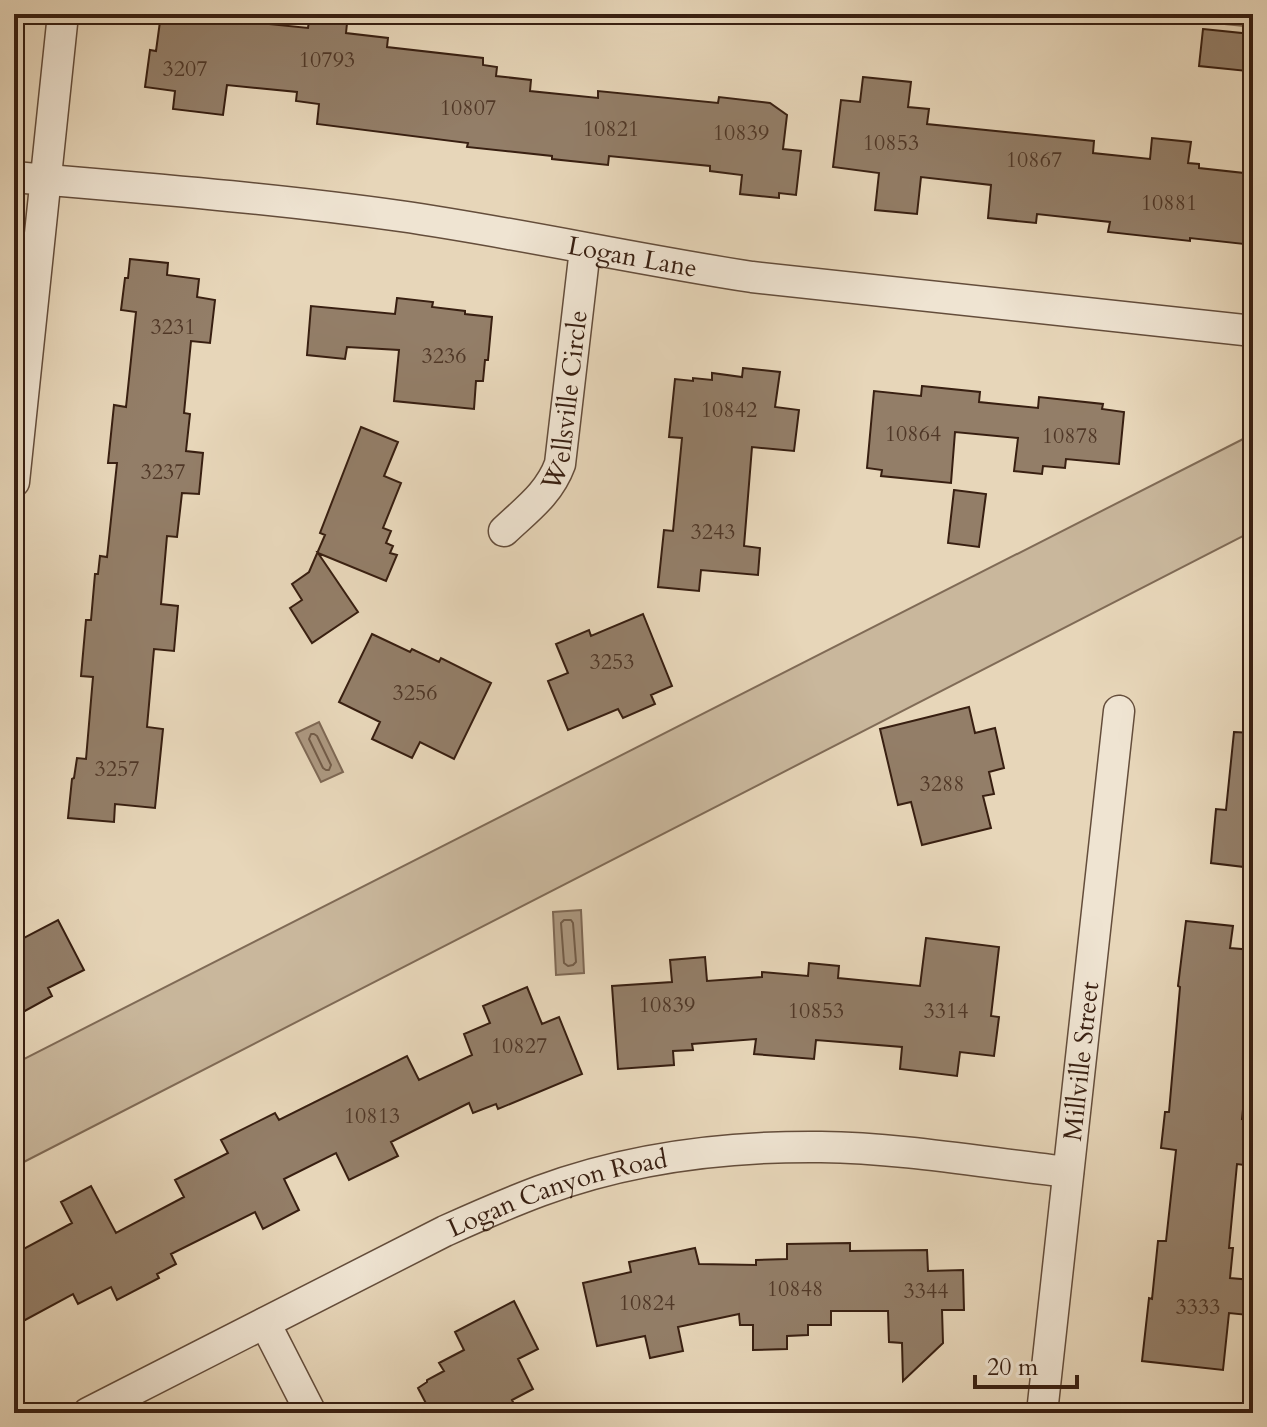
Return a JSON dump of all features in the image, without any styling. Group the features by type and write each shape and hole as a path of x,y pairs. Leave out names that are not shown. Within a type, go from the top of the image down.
{"street":[{"path":"14,482 63,14"},
{"name":"Logan Lane","path":"14,177 343,209 431,221 752,277 1253,331"},
{"name":"Wellsville Circle","path":"504,531 546,491 560,464 585,249"},
{"name":"Millville Street","path":"1042,1413 1119,711"},
{"name":"Logan Canyon Road","path":"88,1413 445,1231 493,1209 593,1174 645,1162 763,1147 882,1151 1068,1172"},
{"path":"265,1323 311,1413"}],"shaded area":[{"path":"1125,14 1253,14 1253,27"},
{"path":"1253,434 1253,531 14,1167 14,1064"}],"water":[{"path":"319,722 343,772 321,782 296,733"},
{"path":"581,910 584,973 556,975 553,912"}],"building":[{"path":"161,14 230,14 229,20 308,28 310,14 348,14 346,33 388,38 387,47 483,58 483,65 497,67 496,76 531,80 530,91 598,98 598,91 718,103 719,97 770,103 787,115 783,149 801,151 796,195 779,193 779,198 740,194 742,175 710,171 710,166 609,156 608,165 317,124 319,104 296,101 297,92 227,85 223,115 173,109 175,91 145,87 150,50 156,51"},
{"path":"1203,29 1251,34 1247,71 1199,66"},
{"path":"863,77 911,82 908,107 929,109 927,124 1094,141 1093,153 1150,159 1152,138 1191,142 1188,163 1199,164 1199,168 1253,174 1253,245 1108,232 1110,222 1037,214 1036,223 988,218 991,185 921,177 917,214 875,210 879,173 833,167 841,100 860,102"},
{"path":"130,259 168,263 167,275 199,279 197,297 215,300 210,343 191,341 184,413 190,414 186,451 203,453 199,494 182,493 177,537 167,536 161,604 178,606 174,651 154,649 147,727 163,729 155,808 115,804 114,822 68,818 77,758 86,759 93,677 81,676 86,620 91,620 95,574 98,574 100,556 107,557 117,463 108,463 114,405 126,407 136,312 121,310"},
{"path":"397,298 433,302 432,307 492,317 488,360 485,360 483,381 476,381 474,409 394,401 399,350 347,347 345,359 307,355 311,306 395,314"},
{"path":"743,368 780,372 775,407 799,410 794,451 752,447 744,546 760,548 758,575 701,570 699,591 658,587 664,530 673,531 682,438 669,437 675,379 712,380 712,373 742,377"},
{"path":"922,386 980,392 979,402 1038,408 1039,397 1103,404 1102,409 1124,412 1119,464 1066,459 1065,468 1043,466 1042,474 1014,471 1018,438 955,432 951,483 881,476 882,470 867,468 874,391 921,396"},
{"path":"361,427 398,442 384,476 401,483 383,528 391,531 386,543 393,546 390,553 397,555 386,581 318,553 358,612 312,643 290,608 302,600 292,584 309,572 325,535 320,533"},
{"path":"954,490 986,494 979,547 948,543"},
{"path":"643,614 672,686 651,695 655,704 623,718 618,709 568,730 548,681 568,673 556,644 589,630 591,636"},
{"path":"372,634 410,652 412,649 439,662 441,658 491,683 454,759 420,742 412,758 372,739 380,722 339,702"},
{"path":"969,707 975,733 995,728 1004,768 989,772 994,794 983,796 991,828 922,845 911,802 898,805 880,729"},
{"path":"1234,732 1253,733 1253,868 1211,863 1216,809 1226,810"},
{"path":"58,920 84,970 48,988 52,996 14,1017 14,943"},
{"path":"1186,921 1233,926 1230,948 1253,950 1253,1061 1248,1061 1242,1119 1253,1120 1253,1166 1237,1164 1229,1248 1233,1248 1230,1278 1252,1280 1248,1315 1229,1313 1223,1370 1142,1361 1158,1241 1166,1241 1176,1150 1161,1148 1165,1112 1169,1112"},
{"path":"926,938 999,947 991,1016 999,1017 994,1056 960,1052 957,1076 900,1069 902,1047 816,1040 814,1059 754,1054 756,1039 692,1044 693,1050 673,1051 674,1065 618,1069 612,986 672,982 670,960 705,957 707,981 762,977 762,972 808,976 809,963 839,966 838,978 920,986"},
{"path":"527,987 542,1024 559,1017 582,1074 498,1109 496,1104 473,1113 469,1103 391,1142 398,1156 349,1180 336,1153 284,1179 299,1210 263,1229 255,1212 171,1254 176,1264 157,1274 159,1278 117,1300 111,1287 78,1304 73,1294 14,1326 14,1254 72,1223 61,1202 91,1186 116,1233 184,1197 175,1180 228,1153 221,1140 275,1113 279,1120 407,1056 419,1080 472,1055 464,1034 490,1023 483,1006"},
{"path":"850,1243 850,1251 927,1250 928,1271 963,1270 964,1310 942,1310 943,1343 903,1381 902,1343 889,1342 888,1311 831,1311 831,1325 808,1325 808,1335 787,1336 787,1349 753,1350 753,1325 740,1325 739,1314 678,1327 683,1351 650,1358 645,1336 597,1346 583,1283 631,1272 629,1262 695,1248 699,1264 756,1265 756,1260 787,1259 787,1244"},
{"path":"514,1301 538,1349 518,1359 533,1389 512,1400 518,1413 431,1413 418,1388 444,1371 439,1363 464,1350 455,1332"}]}
